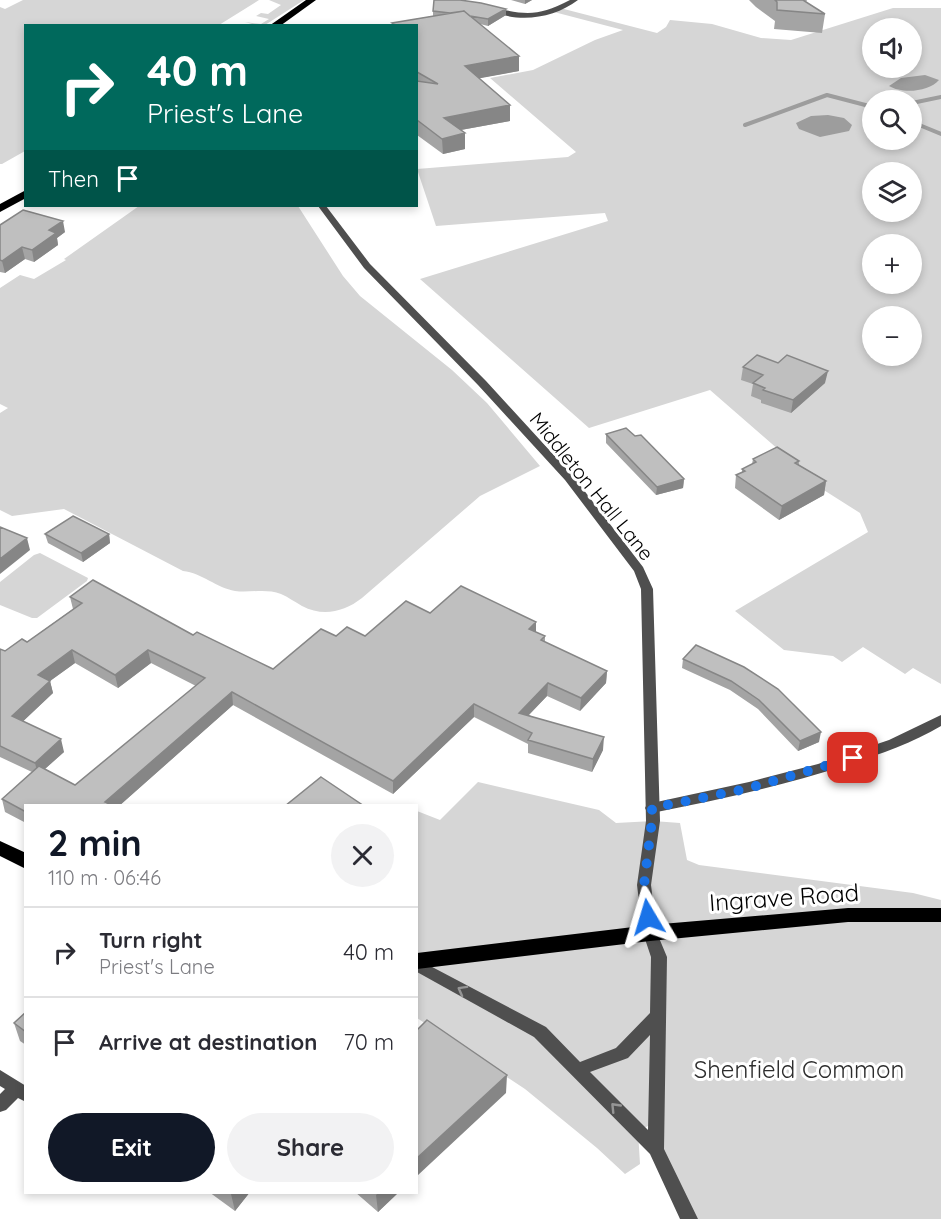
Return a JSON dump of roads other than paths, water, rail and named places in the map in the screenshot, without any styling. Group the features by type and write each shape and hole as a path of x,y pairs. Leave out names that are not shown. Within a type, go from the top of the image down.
{"main road":[{"path":"276,24 312,0"},
{"path":"0,209 24,194"},
{"path":"0,848 24,861"},
{"name":"Ingrave Road","path":"418,963 650,933 848,915 941,915"}],"street":[{"path":"478,5 521,16 536,16 549,14 575,0"},
{"name":"Middleton Hall Lane","path":"323,207 367,266 482,383 569,478 639,570 647,589 652,820 644,885 650,933 658,957 656,1149"},
{"path":"652,808 746,789 818,770 889,747 941,720"},
{"path":"418,964 540,1032 656,1149 689,1219"},
{"path":"579,1069 622,1053 657,1017"},
{"path":"0,1077 21,1092 0,1106"}],"waterway":[{"path":"745,125 827,95 862,104"},
{"path":"922,101 941,97"},
{"path":"922,126 941,134"}],"park label":[{"name":"Shenfield Common","path":"799,1069"}]}
